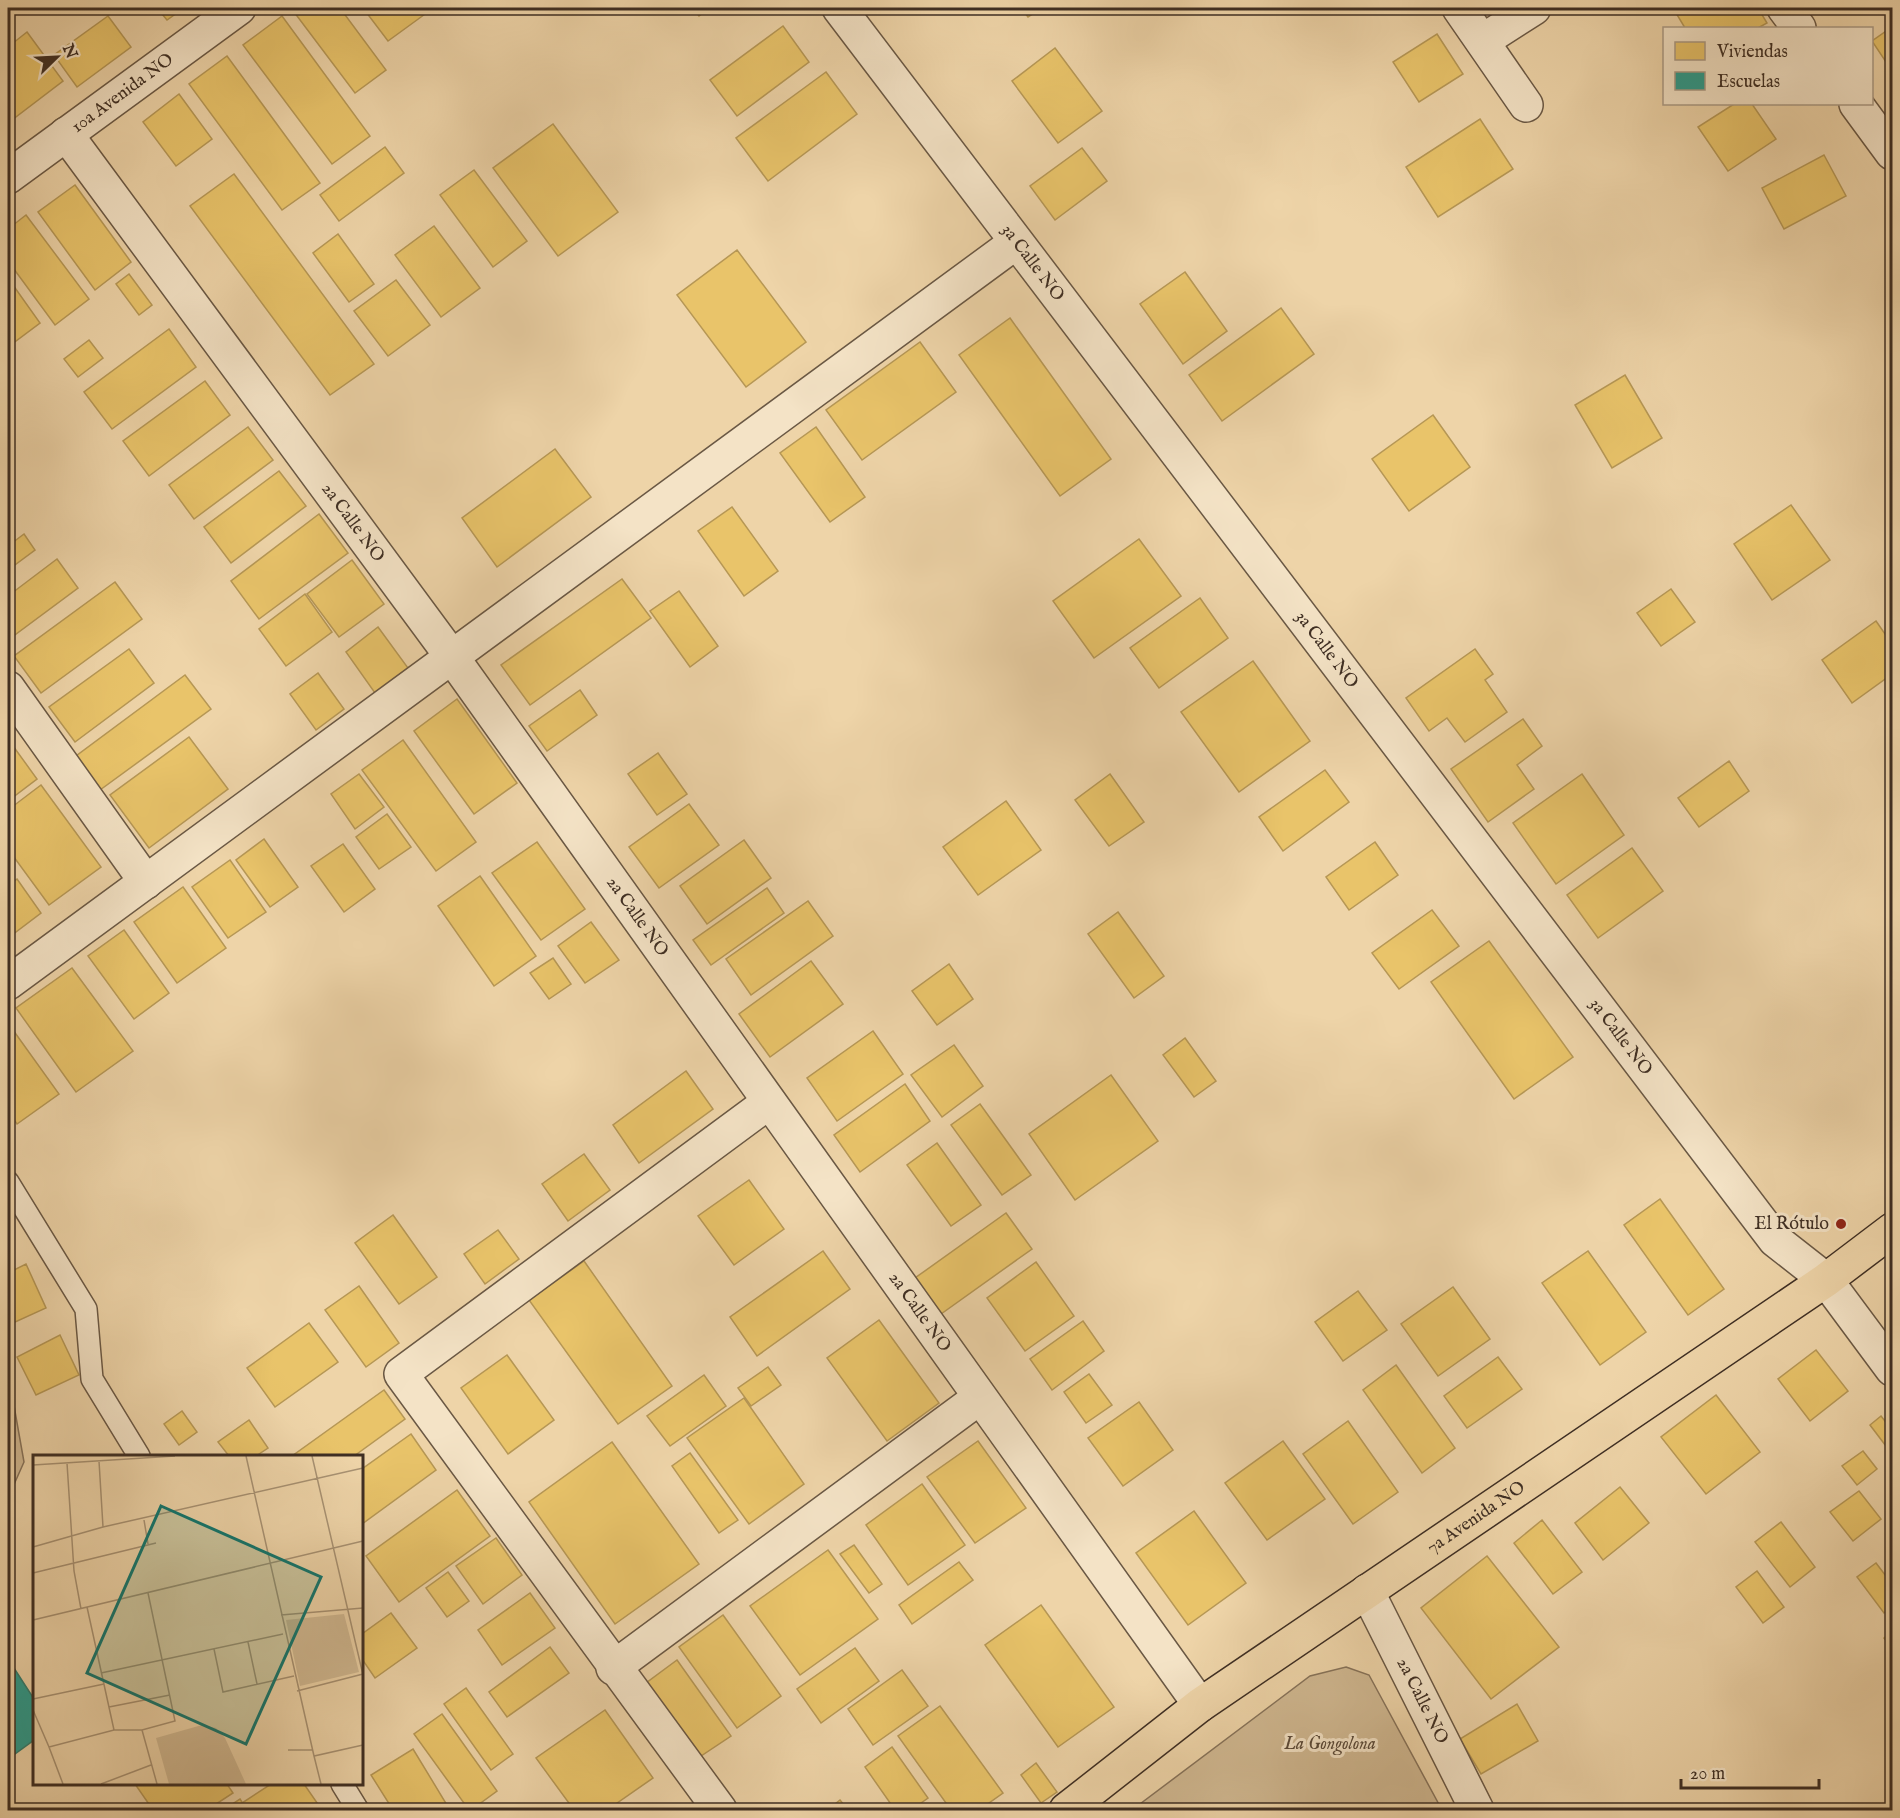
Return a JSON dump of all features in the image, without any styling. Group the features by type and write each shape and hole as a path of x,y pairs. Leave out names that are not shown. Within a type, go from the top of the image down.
{"highway":[{"name":"7a Avenida NO","path":"1065,1810 1200,1705 1826,1280 1893,1230"}],"street":[{"name":"10a Avenida NO","path":"8,177 238,8"},
{"name":"3a Calle NO","path":"839,8 1015,243 1775,1240 1826,1280 1893,1369"},
{"path":"1459,8 1484,40 1526,105"},
{"path":"1484,40 1534,8"},
{"path":"1784,8 1799,27"},
{"path":"1857,105 1893,153"},
{"name":"2a Calle NO","path":"66,135 452,657 1200,1705"},
{"path":"8,983 1015,243"},
{"path":"8,688 146,882"},
{"path":"720,1810 613,1668 401,1374 769,1102"},
{"path":"613,1668 979,1398"},
{"name":"2a Calle NO","path":"1367,1591 1477,1810"}],"lane":[{"path":"8,1182 86,1309 92,1379 138,1455"},
{"path":"343,1785 358,1810"}],"green space":[{"path":"8,1372 24,1462 8,1498"},
{"name":"La Gongolona","path":"1346,1667 1369,1675 1442,1810 1132,1810 1310,1676"}],"building: Viviendas":[{"path":"157,8 184,8 167,20"},
{"path":"291,8 340,8 386,70 355,93"},
{"path":"363,8 431,8 432,9 388,41"},
{"path":"693,8 710,8 699,16"},
{"path":"1021,8 1042,8 1028,17"},
{"path":"1673,8 1758,8 1767,23 1760,27 1684,27"},
{"path":"108,16 131,47 77,87 54,55"},
{"path":"282,16 370,136 332,164 243,45"},
{"path":"783,26 809,62 737,116 710,80"},
{"path":"1892,27 1892,71 1873,42"},
{"path":"27,32 63,81 8,123 8,47"},
{"path":"1437,34 1463,74 1419,102 1393,62"},
{"path":"1055,48 1102,111 1058,143 1012,81"},
{"path":"227,56 320,183 282,210 189,84"},
{"path":"826,72 857,114 768,181 736,138"},
{"path":"179,94 212,139 176,166 143,122"},
{"path":"1732,105 1753,105 1776,139 1728,171 1698,127"},
{"path":"1480,119 1513,169 1438,217 1406,167"},
{"path":"553,124 618,212 558,256 493,168"},
{"path":"385,147 404,173 339,221 320,195"},
{"path":"1082,148 1107,181 1055,220 1030,186"},
{"path":"1824,155 1846,196 1784,229 1762,188"},
{"path":"474,170 527,241 493,267 440,195"},
{"path":"234,174 374,364 330,395 190,206"},
{"path":"75,185 131,262 95,290 38,212"},
{"path":"26,215 89,299 55,325 8,261 8,229"},
{"path":"434,226 480,288 441,317 395,255"},
{"path":"338,234 374,284 349,302 313,253"},
{"path":"737,250 806,342 746,387 677,295"},
{"path":"1185,272 1227,331 1183,364 1140,304"},
{"path":"129,274 152,305 139,315 116,284"},
{"path":"8,278 40,323 8,347"},
{"path":"396,280 430,325 388,356 354,311"},
{"path":"1281,308 1314,354 1222,421 1189,375"},
{"path":"1010,318 1111,459 1060,496 959,355"},
{"path":"169,329 196,367 112,429 84,392"},
{"path":"89,340 103,358 78,377 64,359"},
{"path":"920,342 956,392 862,460 826,410"},
{"path":"1625,375 1662,438 1612,468 1575,405"},
{"path":"205,381 230,415 149,476 123,441"},
{"path":"1433,415 1470,467 1409,511 1372,459"},
{"path":"248,427 273,460 194,519 169,485"},
{"path":"816,427 865,497 830,522 780,453"},
{"path":"555,449 591,497 497,567 462,518"},
{"path":"279,471 306,506 231,563 204,527"},
{"path":"1791,505 1830,560 1772,600 1734,544"},
{"path":"732,507 778,571 744,596 698,531"},
{"path":"319,514 348,553 259,619 231,581"},
{"path":"24,534 35,550 8,570 8,546"},
{"path":"1139,539 1181,596 1094,658 1053,601"},
{"path":"57,559 78,588 8,640 8,596"},
{"path":"352,560 384,604 339,637 307,594"},
{"path":"622,579 651,618 530,705 501,665"},
{"path":"115,582 142,619 41,693 14,656"},
{"path":"1671,589 1695,622 1661,646 1637,613"},
{"path":"679,591 718,646 690,667 650,611"},
{"path":"305,594 332,632 286,666 259,629"},
{"path":"1200,598 1228,638 1159,688 1130,648"},
{"path":"1876,621 1892,644 1892,674 1852,703 1822,660"},
{"path":"378,627 408,668 375,693 346,652"},
{"path":"129,649 154,683 75,742 49,707"},
{"path":"1475,649 1493,674 1485,680 1507,712 1465,742 1447,718 1429,731 1406,698"},
{"path":"1253,661 1310,741 1239,792 1181,712"},
{"path":"318,673 344,709 316,730 290,694"},
{"path":"185,675 211,709 100,790 76,756"},
{"path":"580,690 597,715 547,751 529,726"},
{"path":"457,699 517,783 474,814 414,731"},
{"path":"1523,719 1542,746 1517,765 1534,789 1488,822 1451,769"},
{"path":"189,737 228,789 149,848 110,795"},
{"path":"8,739 37,779 8,801"},
{"path":"403,740 476,842 436,871 362,770"},
{"path":"658,753 687,794 657,815 628,774"},
{"path":"1729,761 1749,791 1699,827 1678,798"},
{"path":"1325,770 1349,802 1283,851 1259,817"},
{"path":"359,774 384,807 355,829 331,794"},
{"path":"1110,774 1144,822 1109,846 1075,800"},
{"path":"1582,774 1624,835 1556,884 1513,823"},
{"path":"41,785 101,867 49,905 8,849 8,810"},
{"path":"1006,801 1041,850 978,895 943,847"},
{"path":"689,804 719,845 659,888 629,847"},
{"path":"387,814 411,847 379,869 356,837"},
{"path":"264,839 298,887 270,907 236,860"},
{"path":"744,840 771,878 707,924 680,886"},
{"path":"537,842 585,909 541,940 492,873"},
{"path":"1375,842 1398,875 1349,910 1326,877"},
{"path":"343,844 375,889 344,912 311,866"},
{"path":"1632,848 1663,891 1598,938 1567,895"},
{"path":"230,860 266,912 228,938 192,887"},
{"path":"480,876 536,956 494,986 438,906"},
{"path":"17,879 41,913 8,938 8,886"},
{"path":"183,887 226,948 177,983 134,922"},
{"path":"767,888 784,913 711,965 693,940"},
{"path":"808,901 833,936 751,995 726,959"},
{"path":"1432,910 1459,946 1399,989 1372,953"},
{"path":"1118,912 1164,976 1134,998 1088,934"},
{"path":"591,922 619,960 585,983 558,946"},
{"path":"124,930 169,993 134,1019 88,956"},
{"path":"1489,941 1573,1057 1514,1099 1431,982"},
{"path":"553,958 571,984 549,999 530,973"},
{"path":"811,961 843,1004 770,1057 739,1014"},
{"path":"949,964 973,999 937,1025 912,991"},
{"path":"72,968 133,1051 76,1092 16,1008"},
{"path":"8,1023 59,1094 17,1124 8,1111"},
{"path":"873,1031 903,1074 837,1121 807,1078"},
{"path":"1185,1038 1216,1081 1194,1097 1163,1055"},
{"path":"954,1045 983,1086 942,1117 911,1075"},
{"path":"686,1071 713,1109 639,1163 613,1125"},
{"path":"1111,1075 1158,1141 1075,1200 1029,1134"},
{"path":"905,1084 930,1121 860,1172 834,1135"},
{"path":"980,1104 1031,1175 1002,1195 951,1125"},
{"path":"937,1143 981,1205 951,1226 907,1165"},
{"path":"584,1154 610,1190 568,1221 542,1184"},
{"path":"749,1180 784,1229 734,1265 698,1216"},
{"path":"1660,1199 1724,1289 1688,1315 1624,1225"},
{"path":"1006,1213 1032,1249 941,1314 915,1278"},
{"path":"393,1215 437,1277 399,1304 355,1243"},
{"path":"498,1230 519,1259 485,1284 464,1254"},
{"path":"823,1251 850,1289 757,1356 730,1317"},
{"path":"1588,1251 1646,1332 1600,1365 1542,1283"},
{"path":"584,1261 672,1386 618,1424 529,1300"},
{"path":"1036,1262 1074,1316 1025,1351 987,1298"},
{"path":"26,1264 46,1308 13,1323 8,1310 8,1273"},
{"path":"359,1286 399,1343 366,1367 325,1310"},
{"path":"1453,1287 1490,1339 1438,1376 1401,1324"},
{"path":"1358,1291 1387,1330 1343,1361 1315,1322"},
{"path":"879,1320 939,1403 887,1441 827,1358"},
{"path":"1083,1321 1104,1351 1052,1390 1030,1359"},
{"path":"309,1323 338,1362 275,1407 247,1368"},
{"path":"60,1335 79,1375 36,1395 17,1357"},
{"path":"1816,1350 1848,1391 1810,1421 1778,1379"},
{"path":"507,1355 554,1420 508,1454 461,1388"},
{"path":"1498,1357 1522,1389 1467,1428 1444,1396"},
{"path":"1396,1365 1455,1448 1422,1473 1363,1390"},
{"path":"768,1367 781,1385 751,1406 738,1388"},
{"path":"1089,1374 1112,1405 1086,1423 1064,1392"},
{"path":"704,1375 726,1406 670,1446 647,1416"},
{"path":"384,1390 405,1419 355,1455 293,1455"},
{"path":"1716,1395 1760,1452 1706,1494 1661,1437"},
{"path":"744,1398 804,1484 749,1524 687,1438"},
{"path":"1139,1402 1173,1450 1123,1486 1088,1438"},
{"path":"182,1411 197,1432 179,1445 164,1424"},
{"path":"1881,1416 1892,1430 1892,1454 1870,1425"},
{"path":"249,1420 268,1448 258,1455 228,1455 218,1442"},
{"path":"1348,1421 1398,1492 1353,1524 1303,1454"},
{"path":"411,1434 436,1470 363,1523 363,1468"},
{"path":"978,1441 1026,1508 975,1543 927,1477"},
{"path":"1283,1441 1325,1499 1267,1540 1225,1483"},
{"path":"612,1442 699,1564 615,1624 529,1502"},
{"path":"1863,1451 1877,1469 1857,1485 1842,1466"},
{"path":"690,1453 738,1520 719,1533 672,1466"},
{"path":"922,1484 965,1545 908,1585 866,1525"},
{"path":"1620,1487 1649,1523 1603,1560 1575,1523"},
{"path":"457,1490 490,1536 399,1602 366,1556"},
{"path":"1859,1491 1881,1519 1853,1541 1830,1512"},
{"path":"1194,1511 1246,1583 1188,1625 1136,1553"},
{"path":"1542,1520 1582,1572 1553,1594 1514,1543"},
{"path":"1781,1522 1815,1567 1790,1587 1755,1542"},
{"path":"496,1538 522,1575 483,1604 456,1566"},
{"path":"854,1545 882,1584 869,1593 840,1554"},
{"path":"828,1550 878,1619 800,1675 750,1606"},
{"path":"1487,1556 1559,1647 1491,1699 1421,1608"},
{"path":"959,1562 973,1580 912,1624 899,1605"},
{"path":"1876,1563 1892,1584 1892,1607 1884,1613 1857,1577"},
{"path":"1757,1571 1784,1607 1763,1623 1736,1587"},
{"path":"448,1572 469,1601 447,1617 426,1588"},
{"path":"530,1593 555,1628 502,1665 478,1630"},
{"path":"1041,1605 1114,1707 1058,1747 985,1645"},
{"path":"391,1613 417,1648 375,1678 363,1660 363,1633"},
{"path":"723,1615 781,1696 737,1728 679,1647"},
{"path":"1892,1631 1892,1648 1884,1638"},
{"path":"550,1647 569,1673 507,1717 489,1692"},
{"path":"855,1648 879,1681 821,1723 797,1689"},
{"path":"677,1660 731,1736 695,1760 642,1686"},
{"path":"902,1670 928,1706 873,1745 848,1709"},
{"path":"466,1688 513,1754 491,1770 444,1704"},
{"path":"1517,1704 1538,1741 1481,1774 1460,1739"},
{"path":"940,1706 1003,1793 979,1810 951,1810 898,1736"},
{"path":"605,1710 653,1778 607,1810 574,1810 536,1758"},
{"path":"442,1714 497,1791 471,1810 414,1734"},
{"path":"892,1747 928,1798 911,1810 895,1810 865,1767"},
{"path":"413,1749 450,1810 393,1810 371,1775"},
{"path":"1036,1763 1057,1792 1041,1803 1021,1775"},
{"path":"136,1785 228,1785 233,1793 207,1810 153,1810"},
{"path":"269,1785 305,1785 322,1810 247,1810 242,1803"},
{"path":"240,1799 247,1810 223,1810"},
{"path":"840,1800 848,1810 831,1810 830,1808"}],"building: Escuelas":[{"path":"12,1665 33,1697 33,1741 8,1759 8,1668"}],"place":[{"name":"El Rótulo","path":"1841,1224"}]}
